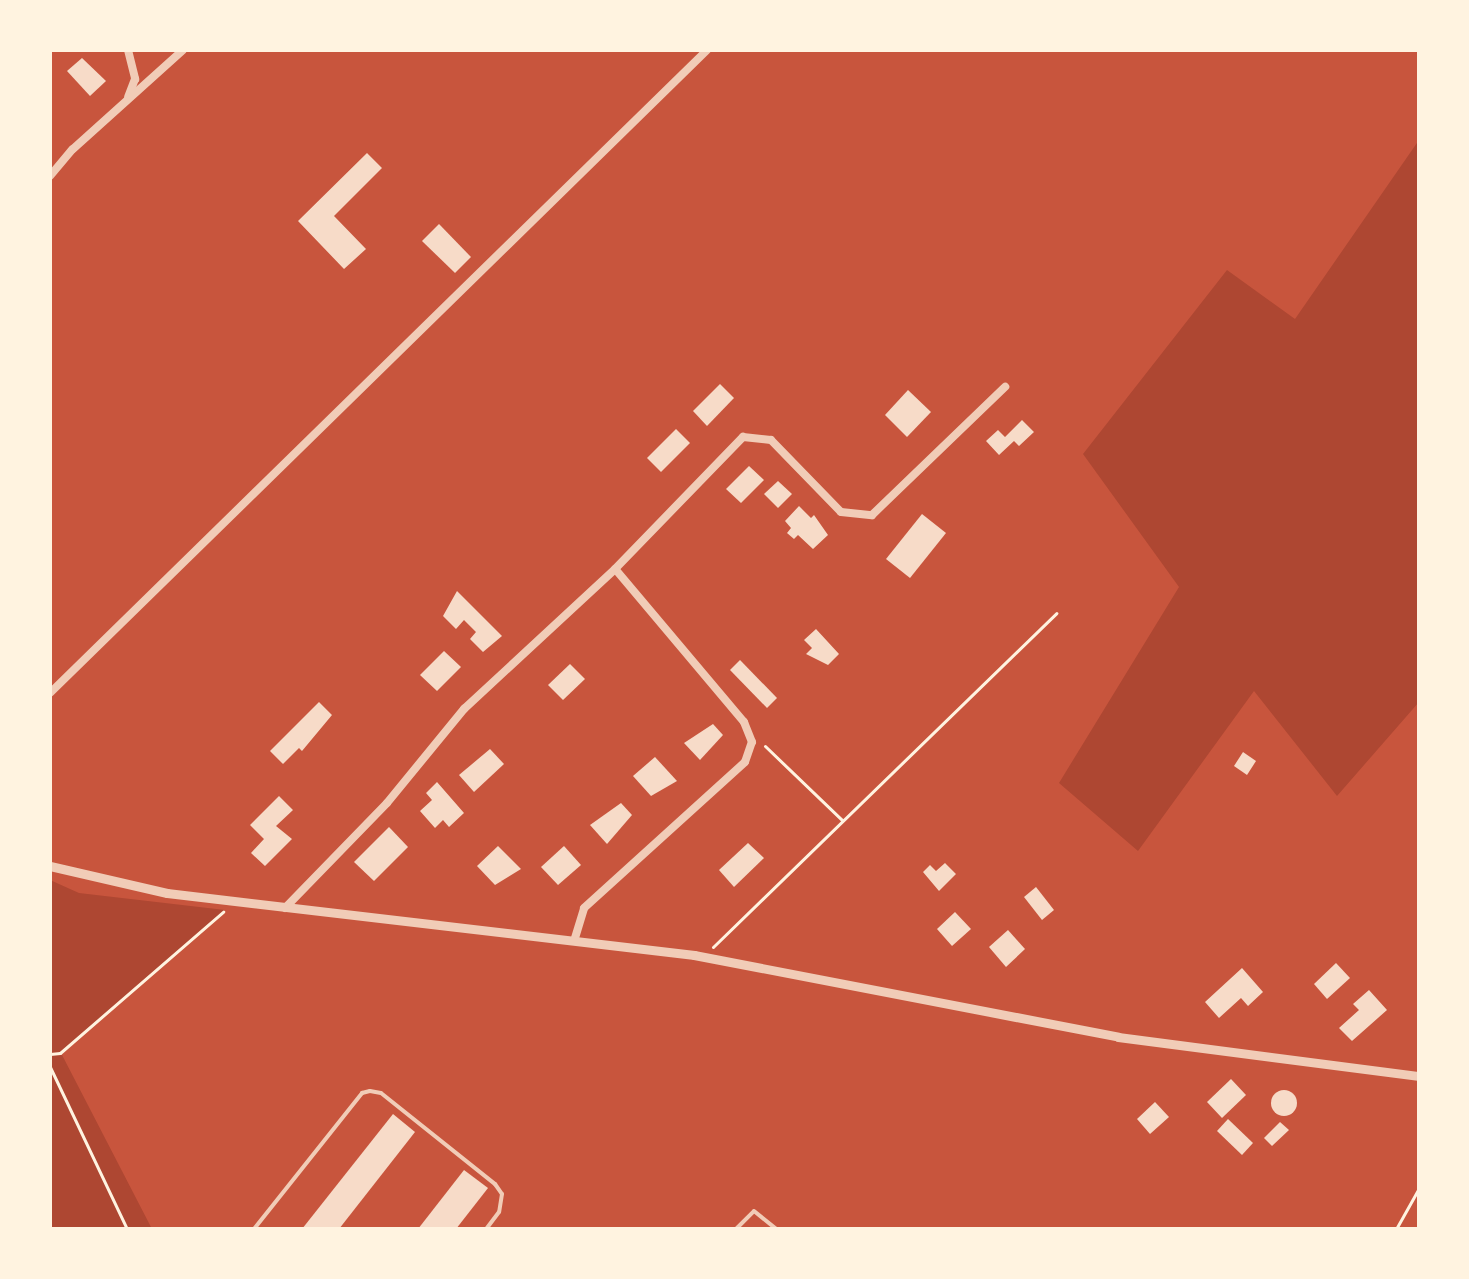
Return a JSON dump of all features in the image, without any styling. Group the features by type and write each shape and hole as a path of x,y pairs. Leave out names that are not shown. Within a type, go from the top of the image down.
{"street":[{"path":"128,50 135,79 128,98"},
{"path":"50,176 128,98 183,50"},
{"path":"50,693 707,50"},
{"path":"285,908 387,803 464,709 615,569 743,437 771,440 841,512 872,515 1005,387"},
{"path":"575,938 584,908 745,762 752,742 744,722 615,569"},
{"path":"50,866 132,886 235,902 575,938 708,958 1118,1037 1419,1076"}],"lane":[{"path":"254,1229 362,1093 370,1091 381,1093 495,1184 502,1194 499,1212 486,1229"},
{"path":"736,1229 754,1211 776,1229"}],"path":[{"path":"708,958 715,942 1056,613"},
{"path":"752,742 771,747 842,820"},
{"path":"50,1054 60,1053 235,902"},
{"path":"50,1067 127,1229"},
{"path":"1396,1229 1419,1188"}],"shaded area":[{"path":"1419,140 1419,702 1337,796 1254,691 1138,851 1059,783 1179,587 1083,454 1227,270 1295,319"},
{"path":"50,880 79,893 225,910 61,1053 152,1229 50,1229"}],"building":[{"path":"82,58 106,81 90,96 67,71"},
{"path":"367,153 382,168 334,216 366,249 344,269 298,221"},
{"path":"439,224 471,257 455,273 422,241"},
{"path":"720,384 734,398 707,426 693,411"},
{"path":"908,390 931,412 907,437 885,415"},
{"path":"1022,420 1034,432 1019,446 1014,441 999,455 986,441 998,430 1005,437"},
{"path":"676,429 690,443 661,472 647,458"},
{"path":"749,466 764,480 741,503 726,489"},
{"path":"778,481 792,494 778,508 764,494"},
{"path":"799,506 811,518 814,515 828,535 813,549 798,535 794,539 787,533 791,528 785,521"},
{"path":"922,514 946,533 910,578 886,559"},
{"path":"457,591 502,636 483,652 470,639 476,632 464,620 456,629 443,616"},
{"path":"816,629 839,654 828,665 806,654 812,648 804,640"},
{"path":"444,651 461,667 437,691 420,675"},
{"path":"740,660 777,698 767,708 730,670"},
{"path":"570,664 585,679 563,700 548,685"},
{"path":"319,702 332,715 302,751 299,748 283,764 270,751"},
{"path":"713,724 723,735 700,760 684,743"},
{"path":"490,749 504,764 474,792 459,775"},
{"path":"1243,752 1256,761 1247,775 1234,766"},
{"path":"655,757 677,781 651,796 633,776"},
{"path":"437,782 464,813 449,827 443,820 435,828 420,811 432,800 426,793"},
{"path":"279,796 293,810 276,826 292,839 265,866 251,853 264,839 250,825"},
{"path":"621,803 632,815 607,844 590,825"},
{"path":"389,827 408,847 374,881 354,862"},
{"path":"748,843 764,858 734,887 719,870"},
{"path":"498,846 521,869 495,885 477,866"},
{"path":"564,846 581,865 558,885 541,867"},
{"path":"945,863 956,874 939,891 923,872 930,865 936,871"},
{"path":"1036,887 1054,910 1042,920 1024,897"},
{"path":"955,912 971,929 952,946 937,929"},
{"path":"1008,930 1025,949 1006,967 989,947"},
{"path":"1336,963 1350,978 1327,999 1314,984"},
{"path":"1242,968 1263,992 1248,1006 1241,998 1219,1018 1205,1002"},
{"path":"1369,990 1387,1010 1352,1041 1339,1028 1359,1010 1353,1004"},
{"path":"1231,1079 1246,1095 1222,1118 1207,1102"},
{"path":"1284,1090 1293,1094 1297,1103 1293,1112 1284,1116 1275,1112 1271,1103 1275,1094"},
{"path":"1155,1102 1169,1117 1150,1134 1137,1119"},
{"path":"393,1114 415,1132 339,1229 302,1229"},
{"path":"1228,1119 1253,1143 1242,1155 1217,1131"},
{"path":"1280,1122 1289,1130 1272,1146 1264,1138"},
{"path":"464,1170 488,1188 456,1229 418,1229"}]}
